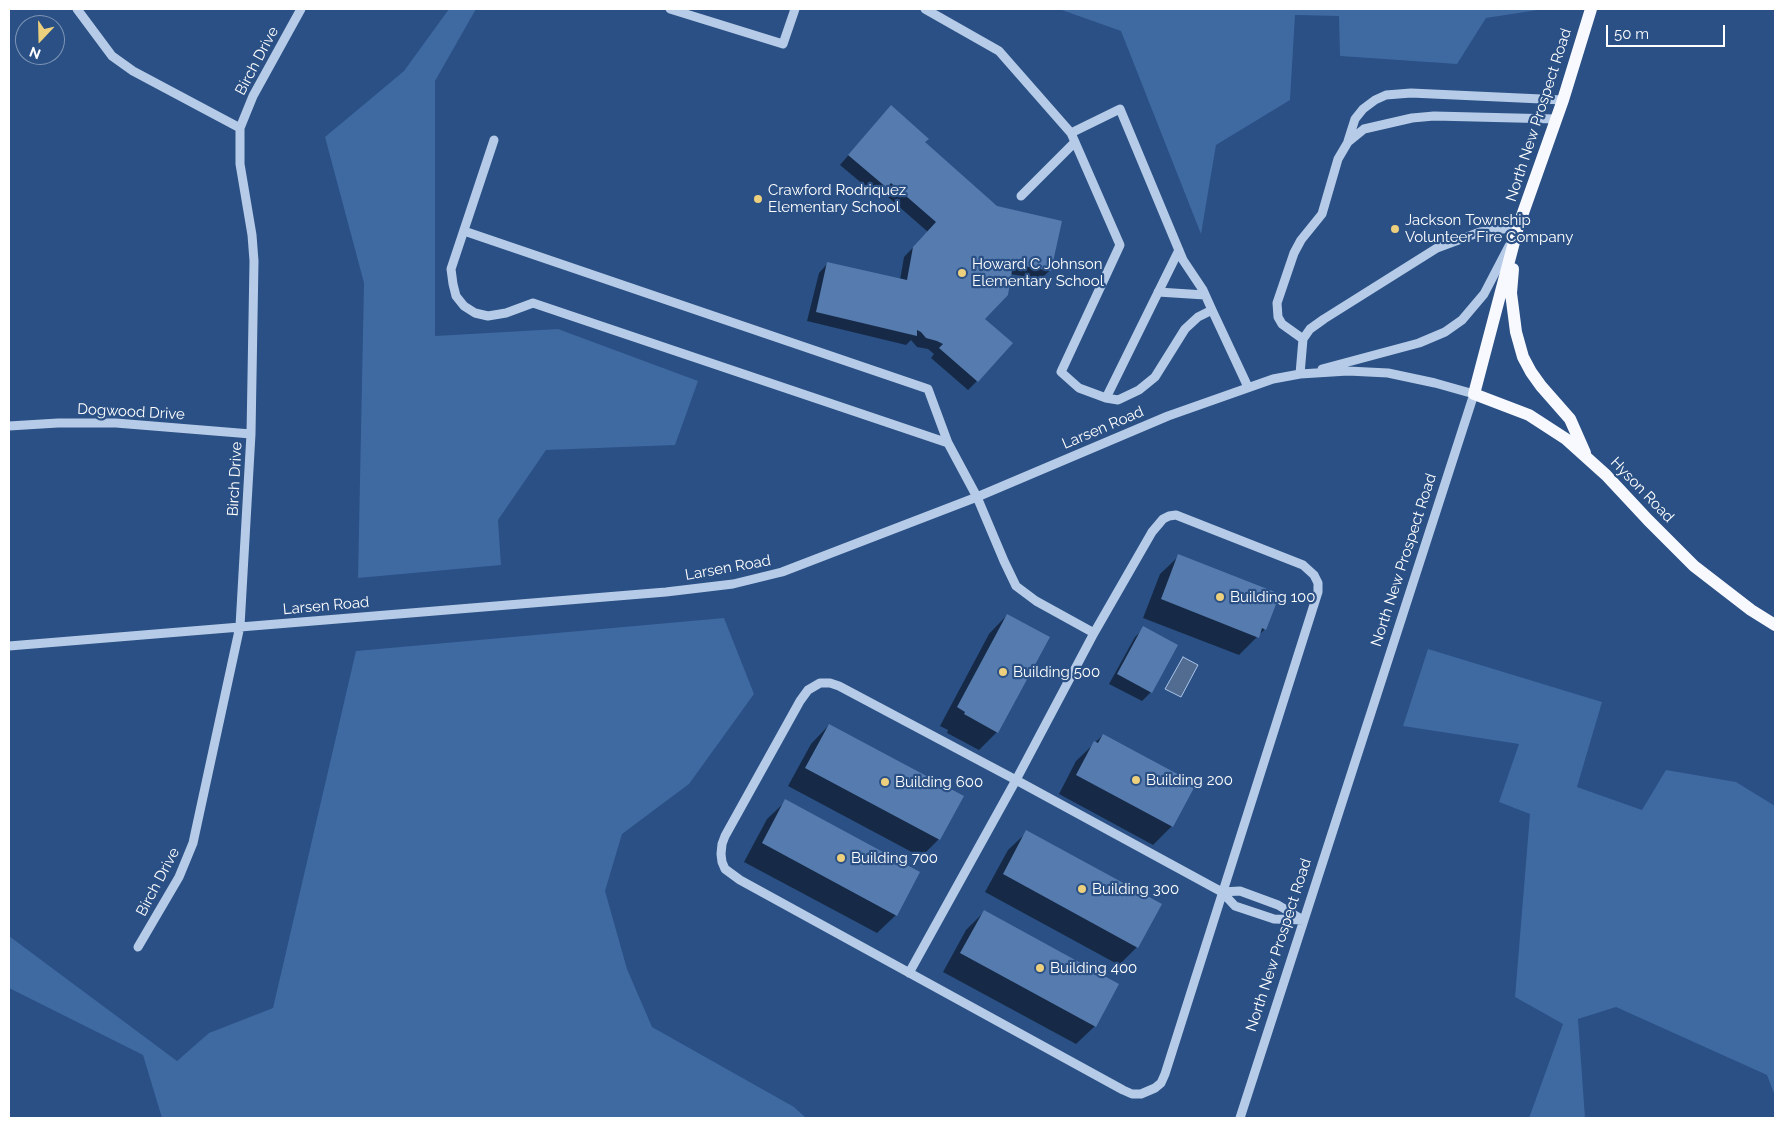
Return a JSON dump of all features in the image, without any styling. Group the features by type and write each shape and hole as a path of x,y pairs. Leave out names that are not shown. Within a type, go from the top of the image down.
{"main road":[{"name":"North New Prospect Road","path":"1474,394 1517,229 1563,100 1590,9"},
{"path":"1517,229 1511,293 1520,346 1530,372 1570,419 1586,455"},
{"name":"Hyson Road","path":"1474,394 1529,416 1566,439 1586,455 1694,566 1775,625"}],"street":[{"path":"77,9 112,56 133,71 240,128"},
{"name":"Birch Drive","path":"138,947 179,876 193,843 240,626 251,434 254,261 252,235 240,164 240,128 253,96 301,9"},
{"path":"670,9 783,44 795,9"},
{"path":"925,9 999,51 1073,137 1120,244 1061,372 1079,388 1106,398 1118,400 1139,390 1155,377 1185,329 1198,316 1212,310"},
{"path":"1303,339 1292,333 1282,324 1278,317 1277,303 1294,253 1322,214 1338,159 1348,142 1355,119 1363,109 1386,95 1411,93 1563,100"},
{"path":"1021,196 1073,137 1120,109 1183,260 1205,295 1248,387"},
{"path":"1348,142 1364,129 1412,118 1434,116 1556,119"},
{"path":"494,140 451,270 452,284 456,296 464,306 475,313 488,316 506,313 533,302 948,443"},
{"path":"1517,229 1484,294 1462,320 1445,332 1419,343 1300,374 1303,339 1310,329 1317,324 1437,248 1480,232 1517,229"},
{"path":"464,231 928,389 948,443 977,497 1016,586 1036,601 1094,632"},
{"path":"1106,398 1179,250"},
{"path":"1158,292 1205,295"},
{"name":"Larsen Road","path":"9,646 666,592 733,584 782,572 977,497 1168,416 1273,380 1300,374 1348,370 1388,373 1474,394"},
{"name":"North New Prospect Road","path":"1240,1118 1474,394"},
{"name":"Dogwood Drive","path":"9,426 58,423 116,423 251,434"},
{"path":"909,973 1016,780 1094,632 1157,524 1169,516 1182,517 1303,564 1314,575 1318,583 1318,592 1316,602 1222,892 1165,1074 1160,1083 1149,1092 1132,1094 1123,1090 909,973 740,880 731,874 722,862 722,844 804,695 820,683 830,683 839,686 1016,780 1222,892 1235,906 1274,920 1304,920"},
{"path":"1222,892 1240,891 1278,905 1304,920"}],"shaded area":[{"path":"449,9 476,9 435,81 435,336 558,329 698,381 675,445 546,450 498,520 501,565 358,578 364,283 325,137 404,71"},
{"path":"1059,9 1544,9 1486,18 1457,64 1340,56 1339,16 1295,15 1290,100 1216,145 1201,234 1121,31"},
{"path":"724,618 754,694 689,784 622,834 605,891 627,969 652,1027 794,1107 806,1118 162,1118 143,1055 9,988 9,936 177,1061 209,1033 273,1008 356,651"},
{"path":"1428,649 1602,702 1577,787 1642,810 1666,770 1736,782 1775,806 1775,1096 1767,1075 1616,1007 1578,1019 1585,1118 1529,1118 1563,1024 1515,997 1530,814 1499,802 1519,744 1403,726"},
{"path":"1183,657 1198,665 1181,697 1165,689"}],"building":[{"path":"891,105 929,139 925,142 997,206 1062,221 1051,271 1013,264 1008,295 985,319 1013,343 978,382 939,348 943,344 926,338 917,330 917,336 816,312 827,262 907,280 913,247 936,222 891,183 887,188 848,155"},
{"name":"Building 100","path":"1178,554 1280,594 1266,630 1262,628 1259,638 1161,599"},
{"name":"Building 500","path":"1007,614 1050,637 998,733 964,714 965,712 957,707"},
{"path":"1143,626 1178,645 1152,693 1117,674"},
{"name":"Building 600","path":"829,724 964,796 940,840 805,768"},
{"name":"Building 200","path":"1103,734 1196,784 1173,827 1076,775 1094,741 1098,743"},
{"name":"Building 700","path":"785,799 920,872 897,916 762,843"},
{"name":"Building 300","path":"1026,830 1162,904 1138,948 1003,874"},
{"name":"Building 400","path":"984,910 1119,984 1096,1027 960,953"}],"place":[{"name":"Crawford Rodriquez Elementary School","path":"758,199"},
{"name":"Jackson Township Volunteer Fire Company","path":"1395,229"},
{"name":"Howard C Johnson Elementary School","path":"962,273"},
{"name":"Building 100","path":"1220,597"},
{"name":"Building 500","path":"1003,672"},
{"name":"Building 200","path":"1136,780"},
{"name":"Building 600","path":"885,782"},
{"name":"Building 700","path":"841,858"},
{"name":"Building 300","path":"1082,889"},
{"name":"Building 400","path":"1040,968"}]}
